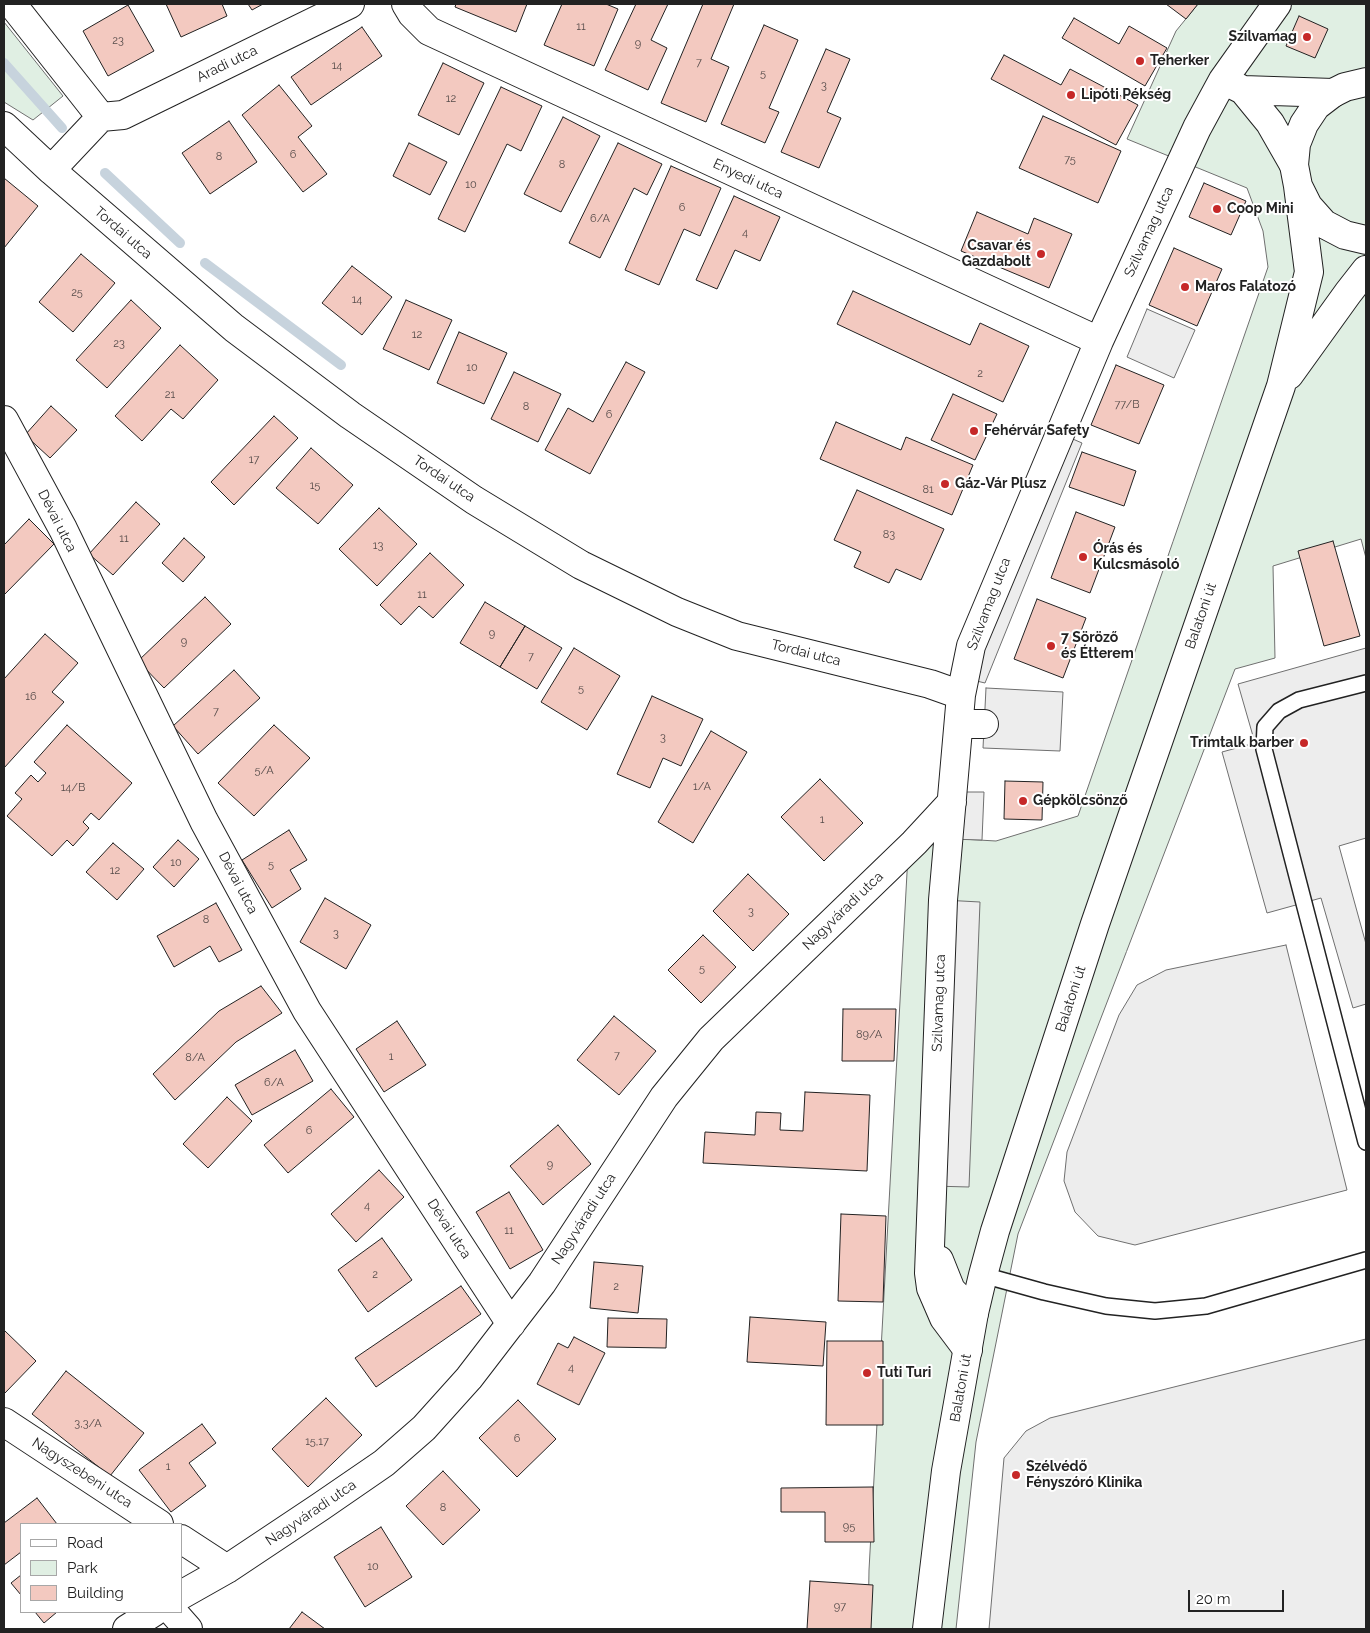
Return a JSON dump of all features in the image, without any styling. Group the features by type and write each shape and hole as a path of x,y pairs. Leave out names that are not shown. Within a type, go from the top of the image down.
{"street":[{"path":"12,4 101,117 51,170"},
{"name":"Aradi utca","path":"101,117 123,115 350,4"},
{"name":"Enyedi utca","path":"406,4 412,14 428,31 1099,341"},
{"name":"Szilvamag utca","path":"968,1350 944,1318 931,1288 929,1273 943,900 952,802 972,724 961,695 971,646 1099,341 1197,128 1234,85 1277,4"},
{"path":"1296,175 1296,144 1304,124 1316,106 1348,87 1366,60"},
{"path":"1234,85 1348,87"},
{"path":"1234,85 1270,123 1296,175 1308,206 1324,224 1345,235 1366,240"},
{"name":"Tordai utca","path":"4,126 51,170 234,328 350,415 474,500 580,564 676,612 737,636 930,684 961,695"},
{"name":"Balatoni út","path":"927,1629 946,1471 974,1313 995,1231 1092,934 1281,386 1309,272 1296,175"},
{"name":"Balatoni út","path":"1281,386 1366,270"},
{"name":"Dévai utca","path":"4,420 63,529 204,820 307,1011 511,1324"},
{"name":"Nagyváradi utca","path":"182,1594 227,1569 384,1463 424,1428 463,1385 542,1283 664,1097 711,1039 914,843 952,802"},
{"name":"Szilvamag utca","path":"931,1232 951,1290 974,1313"},
{"name":"Nagyszebeni utca","path":"4,1422 157,1523"},
{"path":"182,1540 227,1569"},
{"path":"128,1629 152,1613"},
{"path":"174,1613 188,1629"}],"lane":[{"path":"1366,683 1299,700 1279,711 1265,727 1264,749 1366,1142"},
{"path":"983,1275 1044,1292 1106,1306 1155,1311 1206,1306 1366,1260"}],"green space":[{"path":"1198,4 1366,4 1366,558 1361,539 1273,566 1275,658 1235,669 1018,1234 976,1442 956,1629 868,1629 869,1570 909,836 996,841 1078,816 1268,267 1263,231 1247,188 1127,139 1176,31"},
{"path":"4,22 63,96 33,120 4,102"}],"shaded area":[{"path":"1147,309 1195,330 1174,378 1127,357"},
{"path":"1059,433 1082,443 985,683 964,678"},
{"path":"1366,648 1366,838 1339,846 1366,944 1366,1004 1353,1008 1321,898 1267,913 1222,752 1255,743 1238,684"},
{"path":"986,688 1063,692 1060,751 983,748"},
{"path":"953,792 984,792 982,840 948,839"},
{"path":"943,900 980,902 969,1187 932,1186"},
{"path":"1286,945 1347,1190 1135,1245 1098,1236 1075,1212 1064,1181 1067,1152 1119,1015 1137,985 1166,970"},
{"path":"1366,1339 1366,1629 989,1629 1004,1458 1026,1431 1050,1418"}],"building":[{"path":"166,4 222,4 227,16 181,37"},
{"path":"248,4 263,4 252,10"},
{"path":"456,4 527,4 516,32 455,7"},
{"path":"562,4 606,4 618,9 594,66 544,45"},
{"path":"636,4 668,4 651,40 667,48 648,90 605,70"},
{"path":"703,4 734,4 711,59 729,67 706,122 661,103"},
{"path":"1166,4 1198,4 1186,19"},
{"path":"128,5 154,51 108,76 83,31"},
{"name":"Szilvamag","path":"1299,16 1328,29 1315,58 1286,46"},
{"path":"1074,18 1119,44 1129,26 1167,48 1145,86 1062,38"},
{"path":"764,25 798,40 769,108 779,112 765,143 721,124"},
{"path":"362,27 382,56 311,105 291,77"},
{"path":"826,49 850,59 827,112 841,118 819,168 781,152"},
{"name":"Lipóti Pékség","path":"1004,55 1061,85 1070,69 1138,105 1116,145 991,79"},
{"path":"443,63 484,83 459,135 418,115"},
{"path":"279,85 312,126 298,137 327,174 303,192 242,115"},
{"path":"501,87 542,106 521,151 507,144 465,232 438,219"},
{"path":"1043,116 1121,151 1098,203 1019,168"},
{"path":"563,117 600,136 561,212 524,194"},
{"path":"229,121 257,162 210,194 182,153"},
{"path":"409,143 447,162 430,195 393,176"},
{"path":"618,143 662,164 647,195 634,188 600,258 569,243"},
{"path":"671,166 721,188 700,236 684,229 659,285 625,270"},
{"path":"4,178 38,206 4,248"},
{"name":"Coop Mini","path":"1204,183 1246,201 1231,235 1189,217"},
{"path":"734,196 780,217 760,261 735,250 717,289 696,280"},
{"path":"977,212 1028,234 1034,218 1072,234 1049,288 961,251"},
{"name":"Maros Falatozó","path":"1174,248 1222,269 1197,326 1149,305"},
{"path":"81,254 115,283 73,332 39,302"},
{"path":"352,266 392,297 362,335 322,303"},
{"path":"853,291 970,345 980,323 1029,346 1003,402 837,324"},
{"path":"131,300 161,328 107,388 76,360"},
{"path":"406,300 452,320 429,370 383,349"},
{"path":"459,332 507,353 484,404 437,383"},
{"path":"180,345 218,380 183,419 171,409 142,441 115,416"},
{"path":"626,362 645,372 590,474 545,450 568,408 593,422"},
{"path":"1116,365 1164,385 1139,444 1091,425"},
{"path":"514,372 561,394 538,442 491,419"},
{"path":"953,394 997,414 975,460 931,440"},
{"path":"51,406 77,430 50,458 25,435"},
{"path":"274,416 298,438 234,505 211,482"},
{"path":"836,422 901,450 906,437 973,465 952,515 820,459"},
{"path":"311,448 353,485 318,524 276,488"},
{"path":"1082,452 1136,471 1124,506 1069,487"},
{"path":"857,490 944,529 921,580 896,569 889,583 854,567 861,552 834,540"},
{"path":"136,502 160,524 113,575 89,554"},
{"path":"379,508 417,544 377,586 339,549"},
{"path":"1076,512 1115,527 1090,593 1051,578"},
{"path":"29,519 54,544 4,595 4,545"},
{"path":"184,538 205,557 183,582 162,563"},
{"path":"1333,541 1360,636 1324,646 1298,551"},
{"path":"430,553 464,585 433,618 419,606 401,625 380,605"},
{"path":"205,597 231,624 164,688 138,661"},
{"path":"1037,599 1086,618 1063,678 1014,659"},
{"path":"485,602 525,626 500,667 460,643"},
{"path":"525,626 562,648 537,689 500,667"},
{"path":"45,634 78,663 52,692 64,702 4,768 4,679"},
{"path":"574,648 620,676 587,730 541,702"},
{"path":"234,670 260,698 198,754 173,726"},
{"path":"652,696 703,719 681,766 663,758 650,788 617,774"},
{"path":"67,725 132,783 99,820 91,813 83,822 89,828 73,846 67,840 52,856 7,816 22,799 15,793 31,775 38,782 46,773 34,762"},
{"path":"274,725 310,758 254,816 218,783"},
{"path":"711,731 747,752 693,843 658,822"},
{"path":"820,779 863,823 824,861 781,817"},
{"name":"Gépkölcsönző","path":"1005,781 1043,782 1042,820 1004,819"},
{"path":"289,830 307,860 290,870 301,889 272,908 242,860"},
{"path":"178,840 199,859 174,887 153,867"},
{"path":"113,843 144,869 117,900 86,872"},
{"path":"748,874 789,914 753,951 713,911"},
{"path":"325,898 371,925 346,969 300,942"},
{"path":"216,903 242,950 219,962 210,946 174,967 157,936"},
{"path":"703,935 736,967 701,1003 668,970"},
{"path":"261,986 282,1013 236,1042 175,1100 153,1074 219,1011"},
{"path":"843,1009 896,1009 894,1061 842,1061"},
{"path":"614,1016 656,1051 619,1095 577,1060"},
{"path":"397,1021 426,1065 384,1092 356,1049"},
{"path":"295,1050 313,1081 252,1115 235,1085"},
{"path":"331,1089 354,1117 288,1173 264,1145"},
{"path":"805,1092 870,1095 867,1171 703,1163 705,1132 755,1135 756,1112 781,1113 780,1130 803,1131"},
{"path":"227,1097 252,1121 208,1168 183,1144"},
{"path":"558,1125 591,1164 543,1205 510,1166"},
{"path":"379,1170 404,1197 356,1242 331,1214"},
{"path":"509,1192 543,1250 510,1269 476,1212"},
{"path":"841,1214 886,1216 883,1302 838,1301"},
{"path":"382,1238 412,1280 368,1312 338,1270"},
{"path":"594,1262 643,1266 638,1313 590,1308"},
{"path":"461,1286 481,1314 376,1387 355,1358"},
{"path":"750,1317 826,1322 823,1366 747,1362"},
{"path":"608,1318 667,1319 666,1348 607,1347"},
{"path":"4,1330 36,1361 4,1394"},
{"path":"574,1337 605,1353 579,1405 537,1384 558,1343 568,1348"},
{"path":"827,1341 883,1341 883,1425 826,1425"},
{"path":"66,1371 144,1433 110,1476 32,1414"},
{"path":"326,1398 362,1435 308,1487 272,1449"},
{"path":"518,1400 556,1439 517,1477 479,1438"},
{"path":"202,1424 216,1443 189,1463 206,1486 171,1512 139,1470"},
{"path":"443,1471 480,1510 443,1545 406,1506"},
{"path":"873,1487 874,1542 825,1542 825,1512 781,1512 781,1488"},
{"path":"37,1498 56,1523 20,1523 20,1553 4,1565 4,1523"},
{"path":"381,1527 412,1577 365,1607 334,1557"},
{"path":"20,1576 20,1594 11,1583"},
{"path":"810,1581 873,1585 871,1629 807,1629"},
{"path":"302,1612 325,1629 289,1629"},
{"path":"36,1613 56,1613 44,1623"}],"waterway":[{"path":"4,63 62,128"},
{"path":"105,173 180,243"},
{"path":"205,263 341,365"}],"place":[{"name":"Szilvamag","path":"1307,37"},
{"name":"Teherker","path":"1140,61"},
{"name":"Lipóti Pékség","path":"1071,95"},
{"name":"Coop Mini","path":"1217,209"},
{"name":"Csavar és Gazdabolt","path":"1041,254"},
{"name":"Maros Falatozó","path":"1185,287"},
{"name":"Fehérvár Safety","path":"974,431"},
{"name":"Gáz-Vár Plusz","path":"945,484"},
{"name":"Órás és Kulcsmásoló","path":"1083,557"},
{"name":"7 Söröző és Étterem","path":"1051,646"},
{"name":"Trimtalk barber","path":"1304,743"},
{"name":"Gépkölcsönző","path":"1023,801"},
{"name":"Tuti Turi","path":"867,1373"},
{"name":"Szélvédő Fényszóró Klinika","path":"1016,1475"}]}
